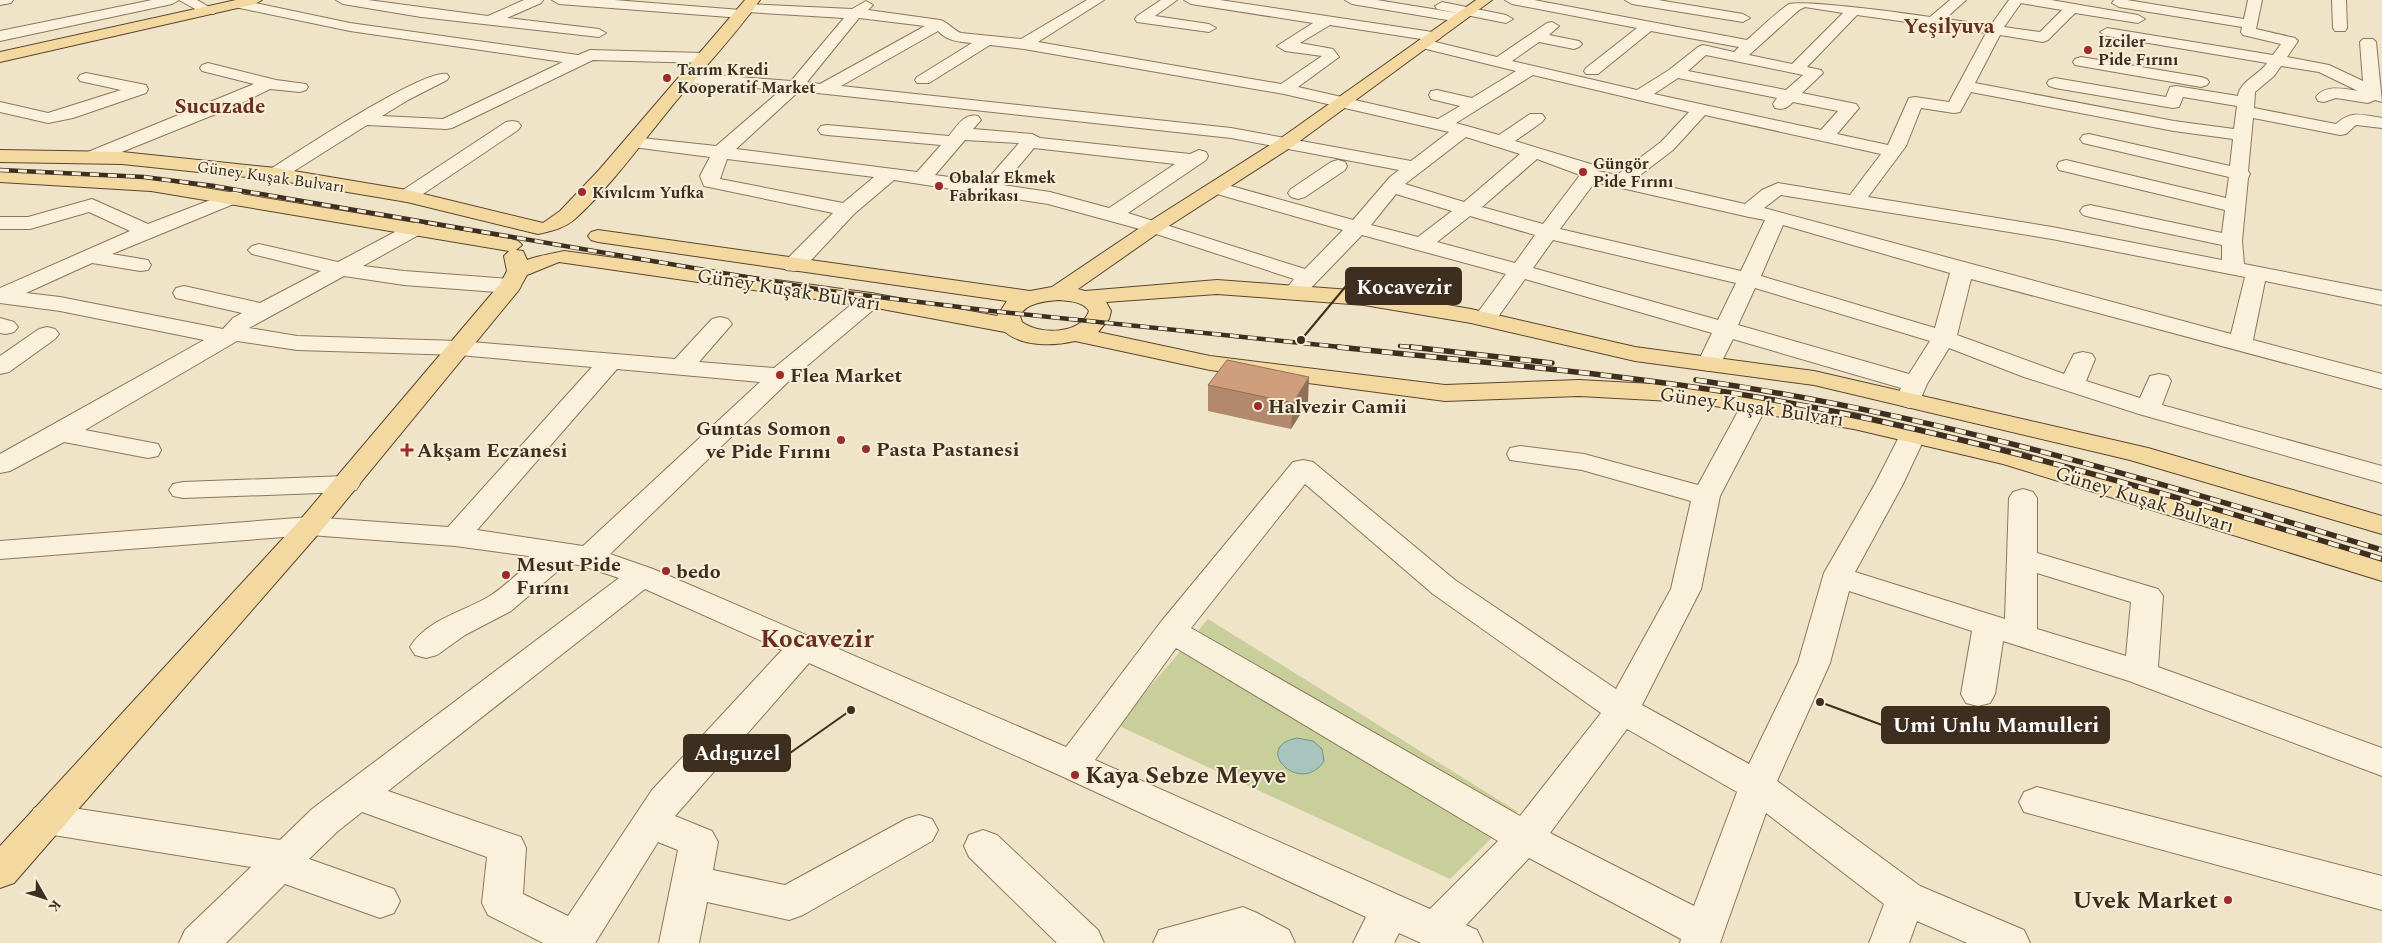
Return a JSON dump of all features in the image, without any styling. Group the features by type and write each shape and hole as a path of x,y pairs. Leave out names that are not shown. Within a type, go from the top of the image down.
{"main road":[{"path":"0,57 255,0"},
{"path":"1012,326 1009,318 1011,311 1018,304 1029,298 1058,293 1154,227 1287,142 1343,103 1473,6"},
{"path":"0,872 310,526 458,348 513,265 520,236 559,223 633,142 747,7"},
{"name":"Güney Kuşak Bulvarı","path":"0,156 122,158 276,174 596,230 598,236 1029,298"},
{"name":"Güney Kuşak Bulvarı","path":"0,176 151,185 417,228 513,265"},
{"path":"513,265 557,258 588,247 598,236"},
{"name":"Güney Kuşak Bulvarı","path":"557,258 871,300 1012,326 1020,332 1032,336 1061,338 1076,334 1210,363 1445,393 1579,388 1690,394 1755,404 1854,421 2011,458 2382,571"},
{"name":"Güney Kuşak Bulvarı","path":"1058,293 1086,298 1217,287 1301,285 1485,319 1635,354 1912,392 2138,454 2382,525"},
{"path":"1076,334 1088,330 1096,323 1100,316 1100,309 1094,302 1086,298"}],"street":[{"path":"0,1 6,0"},
{"path":"0,36 172,0"},
{"path":"186,0 209,11"},
{"path":"343,0 421,13 599,33"},
{"path":"490,21 536,0"},
{"path":"559,0 747,7 856,14 940,24 948,33 1024,44 1284,89 1463,130 1587,169 1590,175"},
{"path":"847,210 711,182 710,176 720,152 795,86 856,14 872,0"},
{"path":"1024,44 1097,0"},
{"path":"1170,0 1142,19 1209,28"},
{"path":"1191,0 1245,4 1428,40 1499,63 1640,96 1892,150"},
{"path":"1352,0 1473,6"},
{"path":"1406,0 1473,6 1506,19"},
{"path":"1512,0 1750,45"},
{"path":"1632,0 1743,18"},
{"path":"1880,13 1895,0"},
{"path":"1935,20 1959,0"},
{"path":"1855,201 1896,146 1915,102 1954,108 1995,30 2016,0"},
{"path":"2026,0 2204,30 2200,47"},
{"path":"2102,0 2253,12"},
{"path":"2173,0 2253,12"},
{"path":"2339,0 2340,28"},
{"path":"1737,57 1794,7 1804,3 1837,3 1855,9 2043,37 2072,8"},
{"path":"240,4 350,27 582,60"},
{"path":"1188,40 1245,4"},
{"path":"1796,69 1838,29 1855,9"},
{"path":"2233,268 2232,241 2237,207 2246,101 2273,67 2290,41 2248,32 2253,12"},
{"path":"1284,89 1331,57 1331,54 1328,52 1286,46 1328,20"},
{"path":"823,89 940,24"},
{"path":"1499,63 1552,26"},
{"path":"1592,71 1647,26"},
{"path":"2106,32 2200,47 2273,67"},
{"path":"1536,36 1574,44"},
{"path":"924,80 987,40"},
{"path":"2368,42 2379,96"},
{"path":"1503,44 1521,47"},
{"path":"1640,96 1675,73 1703,50 1815,73 1761,122"},
{"path":"364,120 446,124 590,55 704,58"},
{"path":"2179,58 2273,67 2322,68 2379,96"},
{"path":"2081,62 2246,101 2340,130 2352,119 2382,122"},
{"path":"208,68 270,83 268,84"},
{"path":"1441,125 1530,70"},
{"path":"1675,73 1850,108 1825,136"},
{"path":"0,107 48,118 140,90 86,78"},
{"path":"276,174 402,96 441,78"},
{"path":"688,78 795,86 1231,133 1414,167"},
{"path":"2055,83 2173,103 2176,91 2246,101"},
{"path":"90,158 232,101 268,84 300,87"},
{"path":"1965,86 2174,126 2243,135"},
{"path":"921,179 954,137 999,89"},
{"path":"2324,97 2335,93 2379,96"},
{"path":"1438,95 1474,104"},
{"path":"853,156 903,98"},
{"path":"1620,182 1667,146 1701,109"},
{"path":"0,118 21,112"},
{"path":"990,189 1030,140 1048,113"},
{"path":"1501,142 1536,118"},
{"path":"827,130 884,122 954,137 1030,140 1193,160"},
{"path":"407,196 512,126"},
{"path":"633,142 720,152 853,156 890,174 1050,198 1154,227 1301,285 1356,229 1395,184 1463,130"},
{"path":"1112,215 1231,133"},
{"path":"2089,140 2240,174"},
{"path":"1322,150 1326,159 1338,166 1467,209 1546,232 1748,279 1944,338 2148,409 2382,475"},
{"path":"1420,246 1534,152"},
{"path":"1298,193 1338,166"},
{"path":"2066,166 2237,207"},
{"path":"794,265 847,210 890,174"},
{"path":"1590,175 1777,217 1962,270 2382,382"},
{"path":"1485,319 1520,272 1546,232 1590,175"},
{"path":"1217,188 1356,229 1725,328 1912,392 1944,338 1962,270"},
{"path":"1749,211 1769,194 1778,190 2052,233 2382,298"},
{"path":"1769,194 1957,225 2254,280 2382,306"},
{"path":"4,291 234,197"},
{"path":"0,222 30,223 92,205 105,213 148,231"},
{"path":"2090,211 2232,241"},
{"path":"1709,364 1777,217"},
{"path":"0,465 61,433 230,335 241,323 417,228"},
{"path":"259,250 341,269 404,278 513,265"},
{"path":"89,256 140,265"},
{"path":"2240,345 2254,280"},
{"path":"4,291 60,304 230,335 297,343 458,348 780,376"},
{"path":"184,293 264,311"},
{"path":"426,647 454,627 500,604 575,555 780,376 871,300"},
{"path":"681,367 720,324"},
{"path":"0,367 47,334"},
{"path":"2072,384 2083,359"},
{"path":"455,537 611,361"},
{"path":"2148,409 2159,381"},
{"path":"0,550 310,526 455,537 575,555 642,576 1450,936 1622,710 1686,589 1706,496 1755,404"},
{"path":"61,433 148,450"},
{"path":"1171,631 1525,838 1702,937 1757,786 1814,663 1838,577 1889,484 1912,435"},
{"path":"1520,454 1584,462 1706,496"},
{"path":"1072,766 1171,631 1304,468 1444,587 1622,710 1757,786 1906,898 2010,943"},
{"path":"183,490 346,484"},
{"path":"2021,635 2023,498"},
{"path":"2022,558 2147,596 2141,673"},
{"path":"199,943 325,820 642,576"},
{"path":"1838,577 2141,673 2382,762"},
{"path":"1978,694 1989,625"},
{"path":"357,795 507,848 502,903 574,941 665,800 804,647"},
{"path":"2037,802 2382,893"},
{"path":"47,819 283,861 380,901"},
{"path":"650,822 699,842 679,943"},
{"path":"691,882 789,903 919,830"},
{"path":"983,846 1084,943"},
{"path":"1889,943 1906,898"},
{"path":"1373,943 1391,909"},
{"path":"1173,943 1243,925 1275,943"}],"green space":[{"path":"1208,619 1518,812 1450,879 1117,725"}],"water":[{"path":"1297,738 1313,741 1322,749 1324,761 1314,771 1303,774 1293,772 1284,766 1279,759 1278,750 1284,743"}],"building":[{"path":"1227,360 1309,377 1293,403 1208,385"}],"railway":[{"path":"0,170 144,177 214,186 822,290 992,311 1350,348"},
{"path":"1400,346 1411,347"},
{"path":"1338,347 1631,379 1806,406 1952,438 2096,475 2382,559"},
{"path":"1411,347 1422,348"},
{"path":"1411,347 1552,363"},
{"path":"1696,380 1783,394 1957,430 2128,475 2382,550"}],"place":[{"name":"Izciler Pide Fırını","path":"2088,50"},
{"name":"Tarım Kredi Kooperatif Market","path":"667,78"},
{"name":"Güngör Pide Fırını","path":"1583,172"},
{"name":"Obalar Ekmek Fabrikası","path":"939,186"},
{"name":"Kıvılcım Yufka","path":"582,192"},
{"name":"Kocavezir","path":"1301,340"},
{"name":"Flea Market","path":"780,375"},
{"name":"Halvezir Camii","path":"1258,406"},
{"name":"Guntas Somon ve Pide Fırını","path":"841,440"},
{"name":"Pasta Pastanesi","path":"866,449"},
{"name":"Akşam Eczanesi","path":"407,450"},
{"name":"bedo","path":"666,571"},
{"name":"Mesut Pide Fırını","path":"506,575"},
{"name":"Umi Unlu Mamulleri","path":"1820,702"},
{"name":"Adıguzel","path":"851,710"},
{"name":"Kaya Sebze Meyve","path":"1075,775"},
{"name":"Uvek Market","path":"2228,900"}],"district":[{"name":"Yeşilyuva","path":"1949,26"},
{"name":"Sucuzade","path":"220,106"},
{"name":"Kocavezir","path":"817,638"}]}
